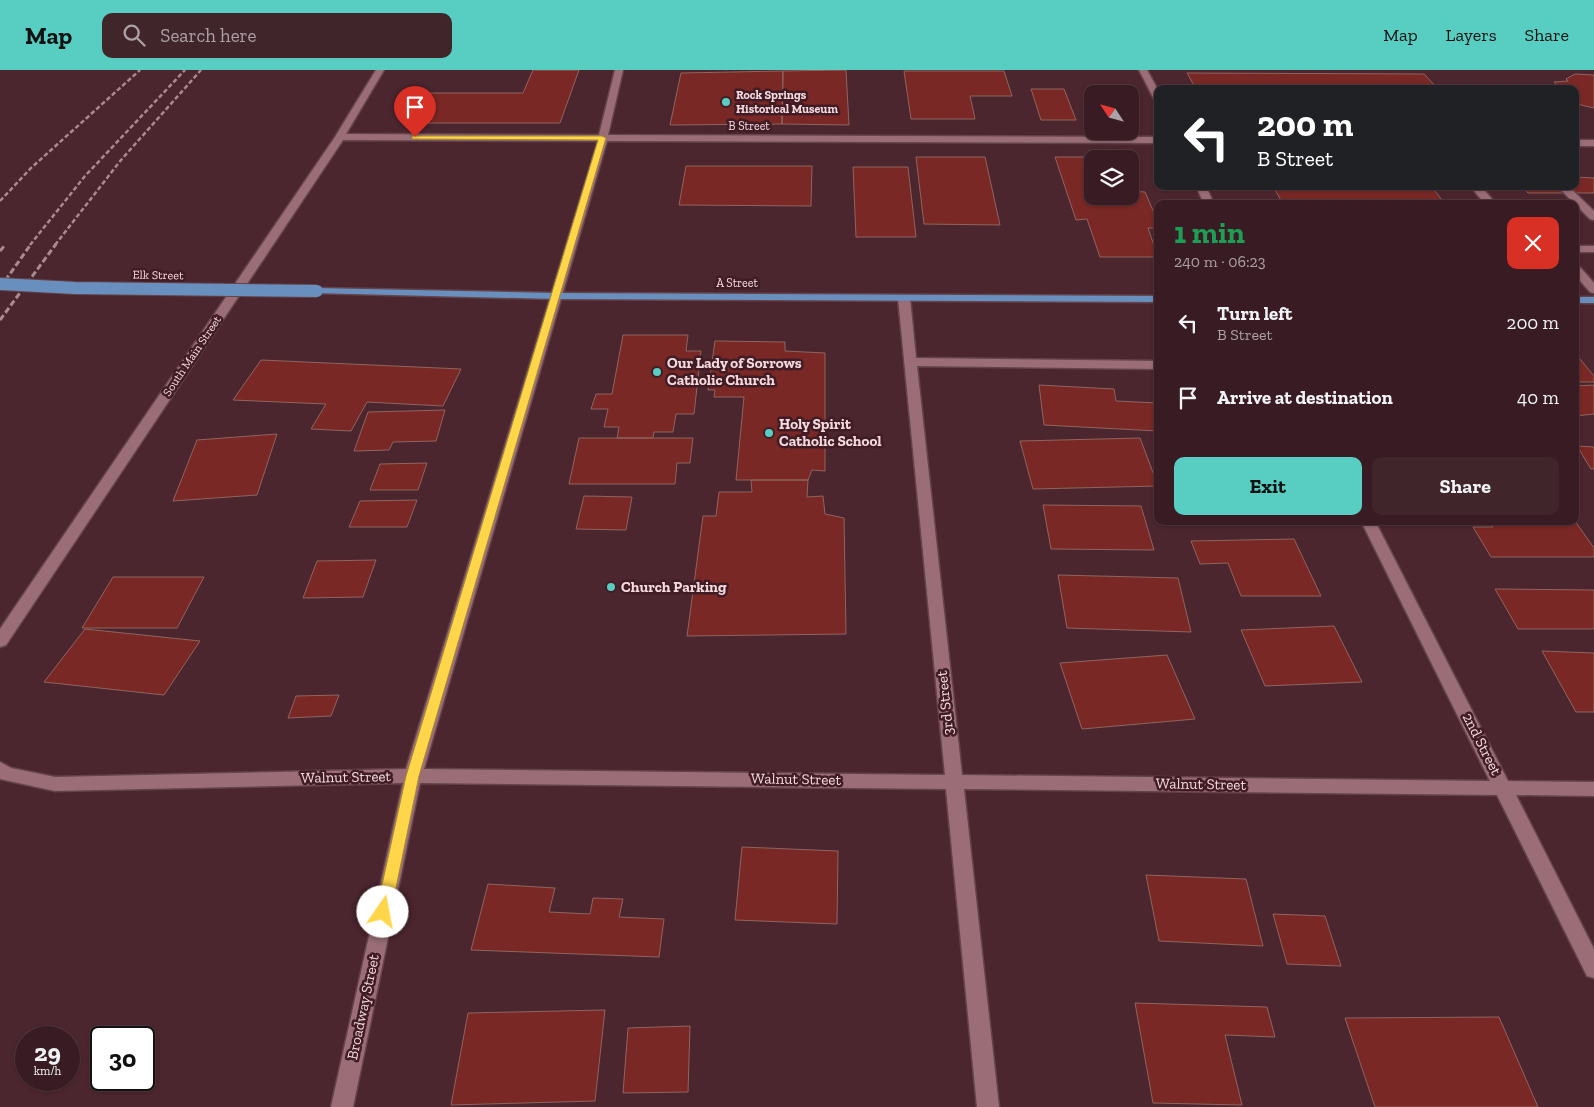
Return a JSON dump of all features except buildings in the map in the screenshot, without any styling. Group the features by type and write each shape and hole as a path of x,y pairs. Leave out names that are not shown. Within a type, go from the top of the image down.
{"main road":[{"name":"Elk Street","path":"0,284 75,288 317,291"},
{"name":"A Street","path":"317,291 555,296 1154,299"},
{"path":"1579,300 1594,300"}],"street":[{"name":"South Main Street","path":"0,640 340,137 380,70"},
{"name":"Broadway Street","path":"342,1107 413,776 602,138 619,70"},
{"path":"1143,70 1154,91"},
{"name":"B Street","path":"340,137 1154,140"},
{"path":"1579,142 1594,143"},
{"path":"1479,190 1487,200"},
{"path":"1566,190 1576,200"},
{"path":"1579,202 1594,217"},
{"path":"1579,249 1594,249"},
{"path":"1579,273 1594,290"},
{"name":"3rd Street","path":"904,298 988,1107"},
{"path":"911,362 1154,365"},
{"name":"2nd Street","path":"1370,525 1594,969"},
{"name":"Walnut Street","path":"0,769 6,774 55,784 413,776 1594,789"}],"railway":[{"path":"0,201 31,168 140,70"},
{"path":"30,245 85,176 185,70"},
{"path":"55,245 121,160 201,70"},
{"path":"0,288 31,244"},
{"path":"0,320 56,244"},
{"path":"0,251 5,245"}],"place":[{"name":"Rock Springs Historical Museum","path":"726,102"},
{"name":"Our Lady of Sorrows Catholic Church","path":"657,372"},
{"name":"Holy Spirit Catholic School","path":"769,433"},
{"name":"Church Parking","path":"611,587"}],"route":[{"path":"383,912 413,776 602,138 415,137"}]}
